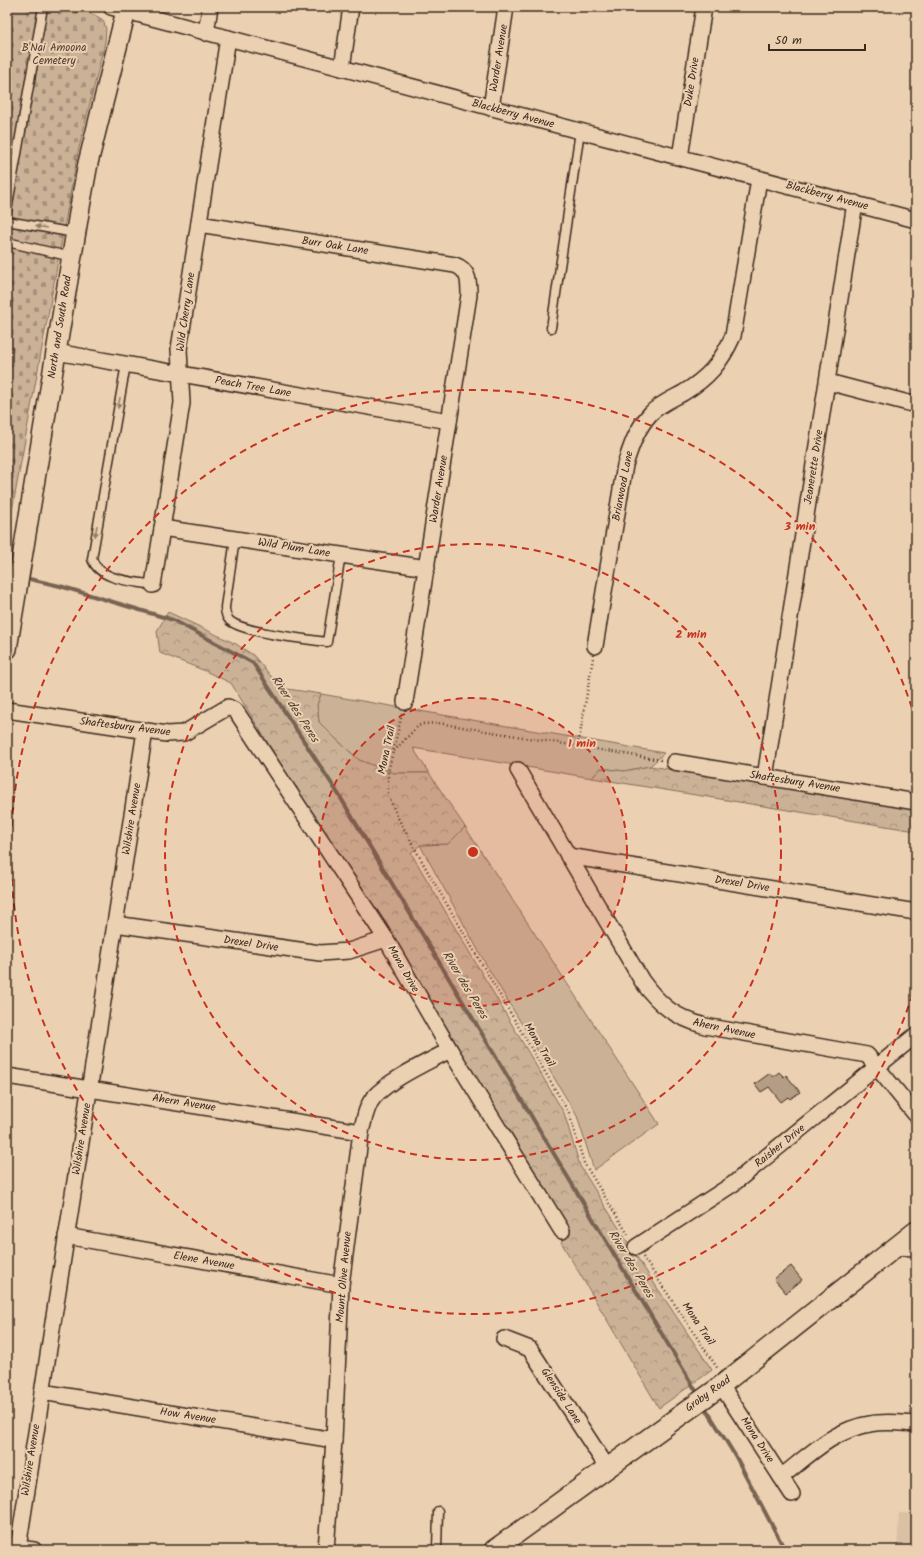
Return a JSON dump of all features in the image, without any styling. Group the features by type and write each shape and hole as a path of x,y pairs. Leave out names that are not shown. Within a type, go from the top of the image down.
{"street":[{"path":"206,33 210,7"},
{"path":"342,68 351,7"},
{"name":"Warder Avenue","path":"491,108 506,7"},
{"name":"Duke Drive","path":"680,157 704,7"},
{"name":"Blackberry Avenue","path":"121,8 206,33 916,220"},
{"name":"North and South Road","path":"7,649 75,233 88,163 121,8"},
{"name":"Wild Cherry Lane","path":"153,585 182,404 179,349 228,38"},
{"name":"Briarwood Lane","path":"595,646 625,465 631,445 641,426 652,412 666,402 695,386 705,378 720,362 727,350 733,336 760,179"},
{"name":"Jeanerette Drive","path":"765,777 855,204"},
{"name":"Burr Oak Lane","path":"199,224 455,265 460,267 468,275"},
{"name":"Warder Avenue","path":"405,702 469,295 468,275"},
{"name":"Peach Tree Lane","path":"56,352 450,421"},
{"path":"828,382 916,405"},
{"name":"Wild Plum Lane","path":"162,528 426,568"},
{"name":"Shaftesbury Avenue","path":"7,710 167,734 184,733 228,708 236,711"},
{"name":"Mona Drive","path":"236,711 386,939 450,1050 562,1231"},
{"name":"Wilshire Avenue","path":"34,1550 18,1548 146,731"},
{"name":"Shaftesbury Avenue","path":"674,762 916,802"},
{"name":"Ahern Avenue","path":"518,770 642,981 651,994 667,1009 686,1020 705,1026 867,1055 878,1066 916,1115"},
{"name":"Drexel Drive","path":"568,856 916,912"},
{"name":"Drexel Drive","path":"115,924 320,953 349,951 386,939"},
{"name":"Raisher Drive","path":"636,1247 733,1184 916,1035"},
{"name":"Mount Olive Avenue","path":"326,1550 334,1440 341,1285 361,1132 365,1116 373,1098 411,1071 450,1050"},
{"name":"Ahern Avenue","path":"7,1076 361,1132"},
{"name":"Groby Road","path":"494,1550 721,1385 916,1231"},
{"name":"Elene Avenue","path":"66,1236 341,1285"},
{"path":"896,1247 916,1248"},
{"name":"Glenside Lane","path":"504,1339 530,1349 607,1467"},
{"name":"Mona Drive","path":"721,1385 792,1494"},
{"name":"How Avenue","path":"42,1392 334,1440"},
{"path":"781,1477 829,1440 851,1430 870,1424 916,1424"}],"lane":[{"path":"7,210 10,178 43,7"},
{"path":"551,328 580,131"},
{"path":"7,221 75,233"},
{"path":"7,242 72,258"},
{"path":"126,364 92,559 94,566 111,576 153,585"},
{"path":"235,539 225,607 225,614 230,621 249,630 312,640 328,642 341,555"},
{"path":"437,1550 438,1512"}],"path":[{"path":"578,746 595,646"},
{"name":"Mona Trail","path":"405,702 388,772 388,796 398,818 428,872 570,1113 584,1163 721,1385"},
{"path":"393,753 418,726 431,723 674,762"}],"shaded area":[{"path":"899,1513 916,1514 916,1550 897,1550"}],"green space":[{"name":"B'Nai Amoona Cemetery","path":"56,6 81,10 103,20 106,29 105,42 78,152 7,538 7,7"},
{"path":"168,612 236,644 253,655 281,688 321,694 317,705 319,722 335,738 359,760 394,773 429,773 465,827 448,844 420,845 411,853 564,1113 580,1166 642,1265 712,1370 659,1408 561,1242 569,1232 403,955 313,816 231,683 160,653 157,631"},
{"path":"321,694 664,753 650,766 624,771 601,768 592,778 413,748 429,773 394,773 359,760 319,722 317,705"},
{"path":"650,766 916,808 916,831 592,778 601,768 624,771"},
{"path":"465,827 659,1124 594,1170 577,1116 488,968 420,845 448,844"}],"building":[{"path":"779,1072 784,1077 786,1075 800,1092 790,1099 788,1097 781,1102 769,1087 761,1092 755,1084 770,1073 773,1077"},
{"path":"791,1266 802,1280 786,1293 774,1279"}],"waterway":[{"name":"River des Peres","path":"25,578 60,586 173,620 253,663 339,795 699,1396"},
{"name":"River des Peres","path":"703,1404 736,1457 785,1550"}]}
